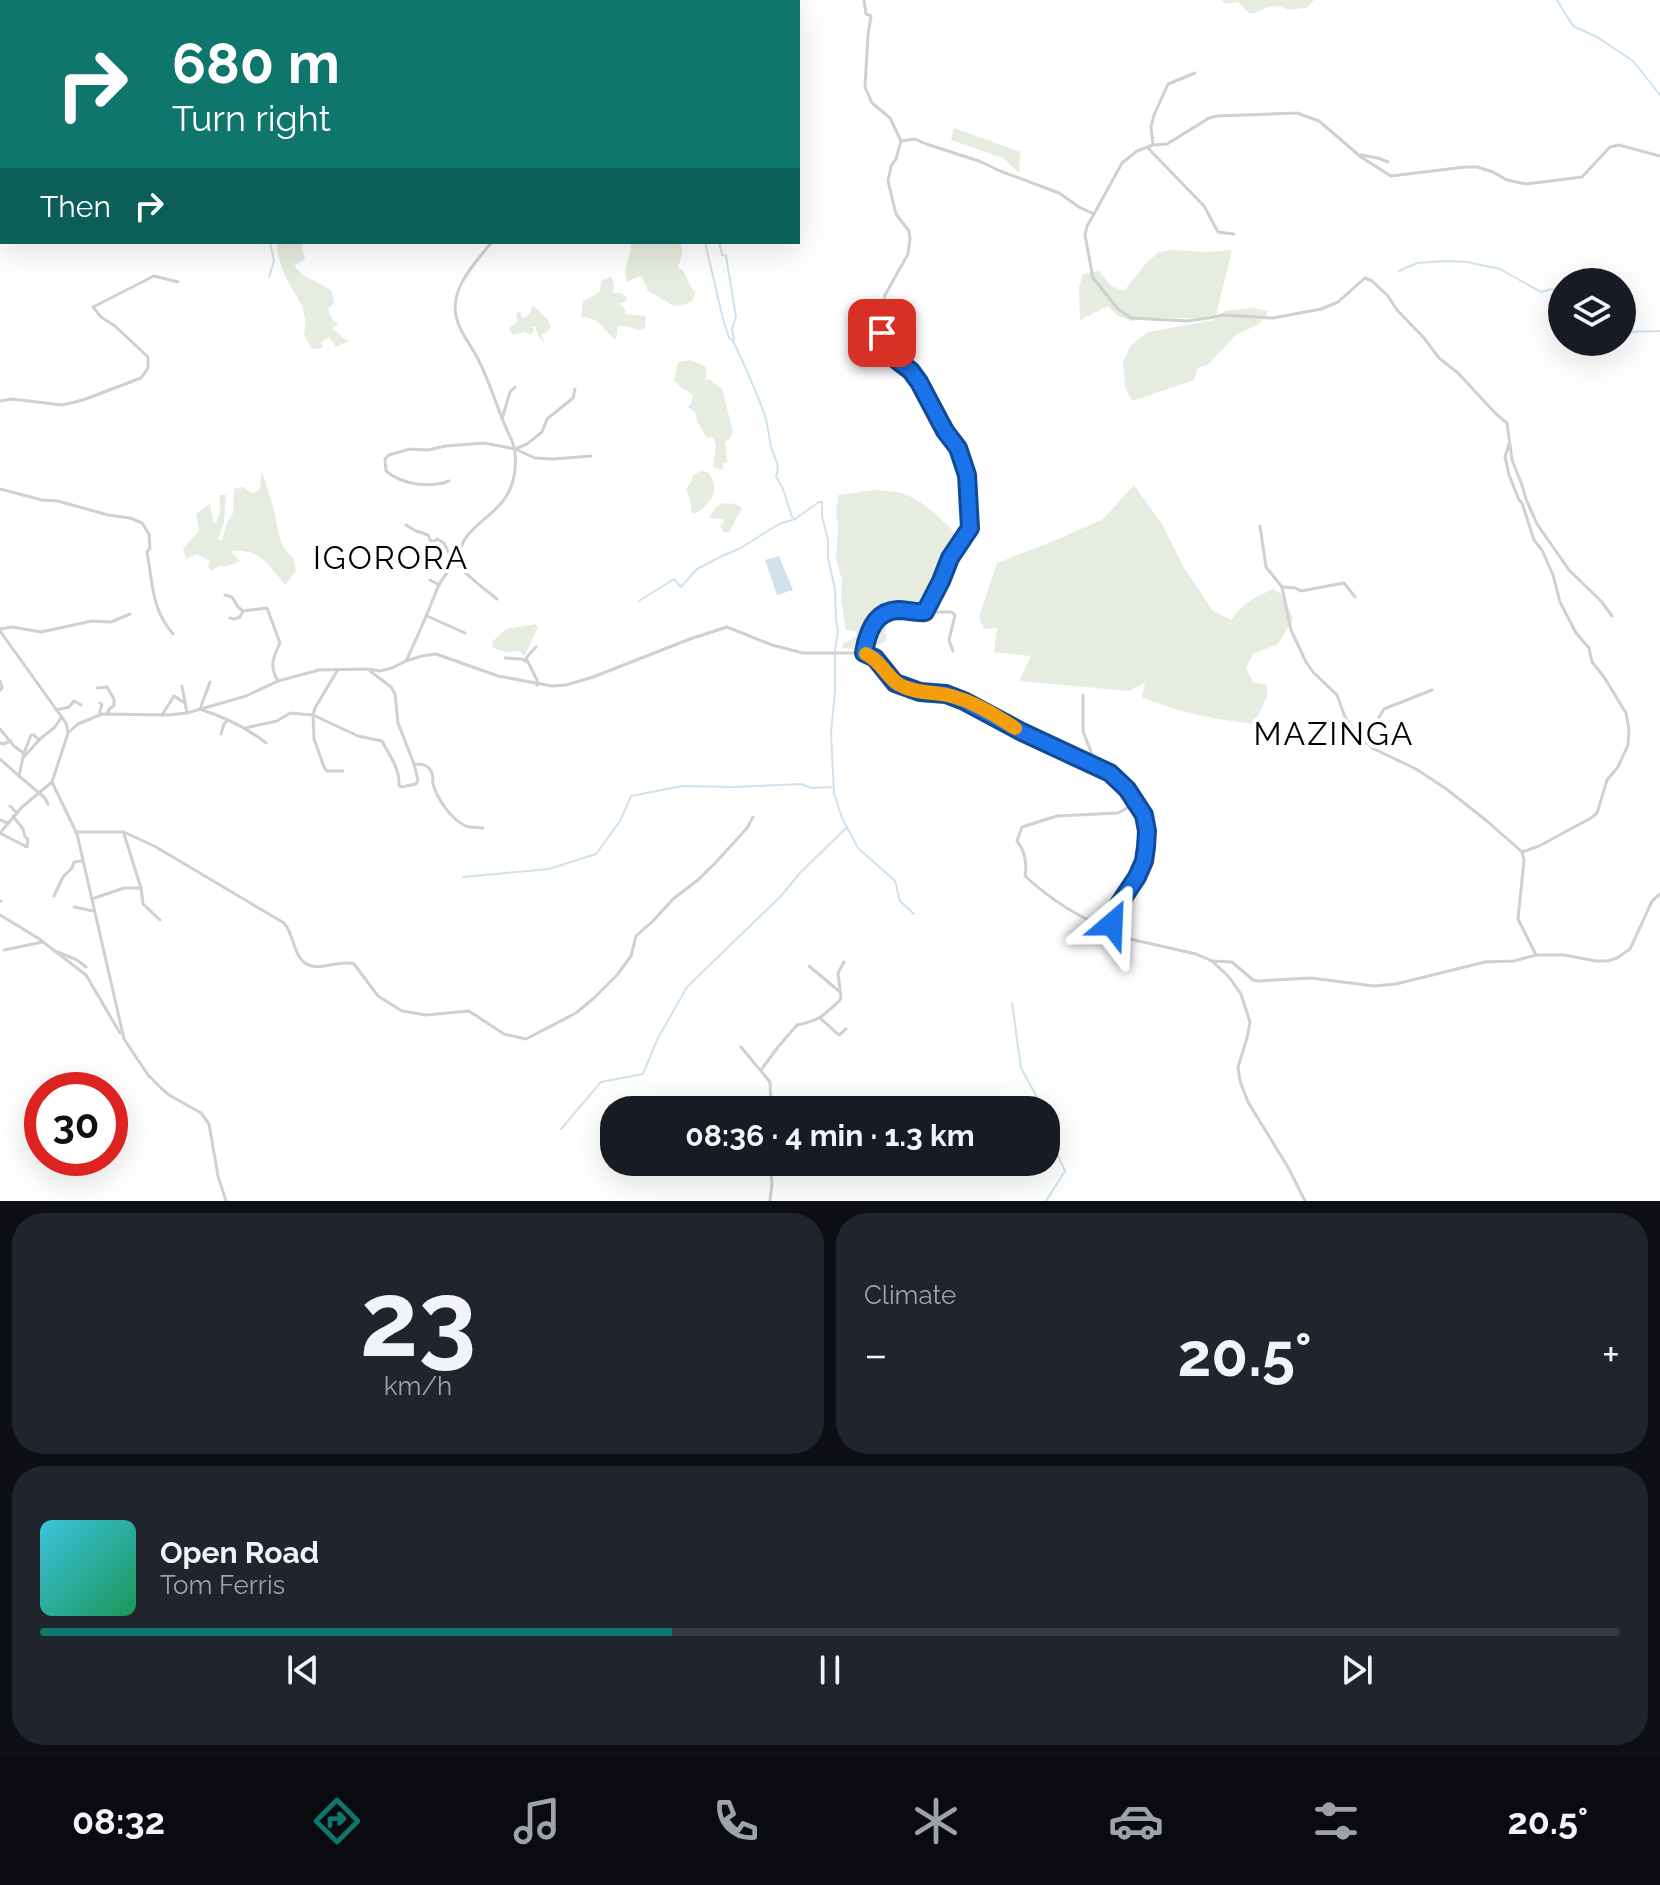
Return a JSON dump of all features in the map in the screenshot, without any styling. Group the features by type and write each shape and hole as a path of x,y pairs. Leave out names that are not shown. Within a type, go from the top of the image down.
{"street":[{"path":"864,0 866,14 871,16 865,87 872,103 890,118 901,141 888,181 896,214 909,231 910,238 908,254 885,295 882,333 889,354 911,371 958,448 969,493 970,528 950,558 925,612"},
{"path":"1153,145 1151,127 1168,84 1195,73"},
{"path":"1612,616 1569,570 1537,524 1512,460 1507,423 1439,358 1372,281 1365,278 1338,302 1321,309 1273,318 1223,315 1187,321 1131,318 1118,309 1093,278 1085,235 1122,163 1132,153 1153,145 1167,144 1217,116 1297,113 1319,121 1358,154 1391,176 1477,167 1507,180 1526,184 1582,177 1610,147 1619,145 1660,156"},
{"path":"901,141 915,139 979,161 1059,193 1094,214"},
{"path":"1147,147 1204,206 1218,232 1234,234"},
{"path":"1358,154 1388,162"},
{"path":"406,661 439,585 456,560 466,537 507,495 513,478 515,449 479,361 457,323 455,311 460,286 490,244"},
{"path":"0,401 12,399 62,405 141,378 148,368 148,357 93,307 154,276 178,282"},
{"path":"502,419 515,387"},
{"path":"515,449 542,432 547,419 573,398 575,389"},
{"path":"1510,441 1505,457 1530,532 1542,550 1560,602 1576,633 1589,648 1592,662 1626,713 1629,730 1628,745 1618,767 1607,780 1597,813 1539,846 1522,852"},
{"path":"449,481 440,485 401,480 386,471 385,459 410,449 428,450 484,443 515,449 535,458 591,456"},
{"path":"0,489 142,523 149,534 150,548 147,552 154,598 161,619 173,634"},
{"path":"406,525 428,535 433,542 437,539 444,543 471,579 497,599"},
{"path":"1260,526 1266,567 1282,587 1291,630 1306,662 1337,695 1345,717 1361,741 1416,769 1445,788 1522,852 1524,860 1518,919 1536,955"},
{"path":"430,580 439,585"},
{"path":"1282,587 1301,591 1344,583 1355,597"},
{"path":"225,595 232,597 243,611"},
{"path":"230,618 240,617 248,609 267,608 280,643 271,661 278,681"},
{"path":"864,653 867,634 875,622 896,610 951,612 955,615 949,640 953,651"},
{"path":"10,806 15,814 23,829 25,837 28,839 27,847 0,833 15,814 52,782 68,733 66,723 0,630 12,627 41,632 92,621 111,622 130,614"},
{"path":"427,616 465,633"},
{"path":"68,733 100,715 187,713 319,670 380,671 436,654 498,676 537,685 566,685 727,627 772,645 803,653 864,653 875,658 895,683 964,701 1110,773 1127,789 1144,815 1147,831 1144,861 1115,910 1112,924 1115,931"},
{"path":"527,662 526,658 536,647"},
{"path":"505,658 527,662 537,685"},
{"path":"338,669 315,708 314,739 327,771 343,771"},
{"path":"245,728 277,721 290,713 313,715 358,736 382,741 396,767 399,785 416,784 414,764 398,723 395,694 391,687 367,669"},
{"path":"0,681 0,691"},
{"path":"200,709 210,682"},
{"path":"182,686 187,713"},
{"path":"97,688 107,687 114,699 114,706 107,714"},
{"path":"1369,744 1374,725 1384,709 1432,690"},
{"path":"1083,695 1083,731 1097,766"},
{"path":"162,715 174,696 185,703"},
{"path":"56,710 69,707 74,701 81,705"},
{"path":"100,703 100,715"},
{"path":"200,709 245,728 266,743"},
{"path":"23,755 62,717"},
{"path":"221,734 228,720"},
{"path":"66,723 76,726"},
{"path":"0,729 23,755"},
{"path":"19,776 23,755 32,735 39,740"},
{"path":"0,743 11,741"},
{"path":"0,759 48,804"},
{"path":"414,764 429,768 433,784 449,811 465,826 483,828"},
{"path":"52,782 76,832 124,1039"},
{"path":"1136,803 1118,813 1057,816 1022,827 1017,841 1022,847 1025,876 1067,909 1101,926 1130,939 1196,954 1212,961 1229,977 1241,994 1250,1022 1238,1067 1240,1081 1248,1102 1305,1201"},
{"path":"76,832 93,829 124,832 156,847 284,923 291,932 300,957 309,966 348,961 359,968 378,996 402,1011 426,1015 469,1011 504,1034 526,1039 576,1013 594,998 631,956 636,936 718,860 753,817"},
{"path":"0,820 8,823"},
{"path":"124,832 143,904 160,920"},
{"path":"54,896 74,862 83,860"},
{"path":"92,899 124,888 141,888"},
{"path":"1212,961 1232,962 1253,980 1259,981 1311,978 1374,986 1407,982 1485,962 1514,961 1536,955 1608,961 1630,949 1652,901 1660,894"},
{"path":"74,907 95,911"},
{"path":"0,915 43,942 86,975 148,1075 169,1095 201,1113 209,1124 218,1176 226,1201"},
{"path":"4,950 43,942"},
{"path":"54,950 86,967"},
{"path":"761,1070 797,1025 820,1018 839,1001 838,973 844,962"},
{"path":"809,966 840,992"},
{"path":"820,1018 839,1035 846,1029"},
{"path":"741,1047 761,1070 771,1087 771,1096"},
{"path":"770,1201 771,1176"}],"shaded area":[{"path":"1220,0 1314,0 1306,8 1287,10 1273,6 1250,14 1238,2 1226,4"},
{"path":"954,128 1020,152 1019,173 1003,158 951,140"},
{"path":"276,244 303,244 305,259 294,266 303,275 331,290 334,303 328,309 338,325 332,328 348,342 336,347 329,337 321,342 323,348 312,349 304,335 302,305 287,280"},
{"path":"630,244 680,244 678,267 695,292 694,299 687,304 674,306 648,291 641,276 627,282"},
{"path":"1232,250 1216,315 1131,321 1118,316 1108,306 1080,320 1079,287 1083,274 1099,271 1111,286 1124,291 1147,262 1159,252"},
{"path":"611,276 613,293 627,297 620,304 625,314 646,316 642,330 618,326 616,340 597,321 581,317 583,301 600,292 601,281"},
{"path":"533,305 551,326 541,334 545,342 535,327 532,327 531,335 524,332 513,335 509,328 518,321 518,312 521,311 523,318 529,315"},
{"path":"1252,308 1269,311 1259,324 1236,335 1207,365 1198,368 1194,380 1132,401 1125,386 1123,362 1131,345 1148,332 1214,320 1225,311"},
{"path":"690,360 706,367 705,380 709,379 722,389 733,432 725,442 727,462 722,464 724,470 713,467 716,445 713,438 706,437 695,412 688,407 693,395 674,381 678,362"},
{"path":"262,471 279,536 284,548 293,557 296,571 285,585 257,555 231,551 240,561 225,567 220,565 212,571 208,567 210,561 197,554 186,559 183,549 199,531 196,514 210,504 214,524 219,514 219,495 226,495 224,523 218,539 222,541 233,513 234,489 243,487 253,494 260,488"},
{"path":"708,472 714,489 705,507 692,514 686,489 693,475"},
{"path":"1134,485 1162,524 1184,568 1213,611 1232,620 1244,605 1273,589 1283,595 1293,619 1278,644 1253,654 1246,668 1253,682 1267,685 1267,697 1254,724 1197,715 1156,703 1142,697 1145,683 1129,691 1019,681 1031,656 994,652 997,628 984,629 979,617 997,563 1103,519"},
{"path":"874,490 901,493 917,500 960,538 925,604 888,608 877,616 885,620 886,641 864,648 842,648 843,644 857,636 855,631 846,630 841,599 842,580 836,558 838,495"},
{"path":"723,503 742,508 729,532 724,533 720,526 724,519 709,518"},
{"path":"535,624 538,627 525,655 520,651 506,652 493,648 492,642 506,629"}],"water":[{"path":"779,556 793,590 777,595 765,560"}],"waterway":[{"path":"1557,0 1573,26 1597,37 1633,61 1660,95"},
{"path":"269,277 274,261 270,244"},
{"path":"705,244 729,338 742,360 765,416 777,465 776,476 792,517 795,519 822,502 838,632 831,733 834,793 842,818 858,848 895,881 900,901 914,914"},
{"path":"719,244 722,255 726,256 736,317 732,329 734,340"},
{"path":"1399,271 1417,263 1467,262 1500,269 1541,292 1548,290"},
{"path":"1636,332 1660,331"},
{"path":"639,601 674,579 681,587 697,569 739,549 779,524 795,519"},
{"path":"463,877 549,869 596,854 620,821 631,796 682,786 801,784 812,788 833,787"},
{"path":"561,1129 601,1082 643,1074 657,1040 687,987 846,828"},
{"path":"1012,1003 1021,1068 1036,1096"},
{"path":"1046,1201 1065,1171 1060,1160"}],"slow traffic":[{"path":"866,654 875,658 895,683 920,692 946,694 1015,728"}],"district":[{"name":"IGORORA","path":"391,557"},
{"name":"MAZINGA","path":"1334,733"}],"route":[{"path":"882,333 886,350 911,371 958,448 967,475 970,528 950,558 925,612 896,610 883,615 867,634 864,653 875,658 895,683 964,701 1110,773 1127,789 1144,815 1146,847 1137,877 1115,910 1112,924"}]}
